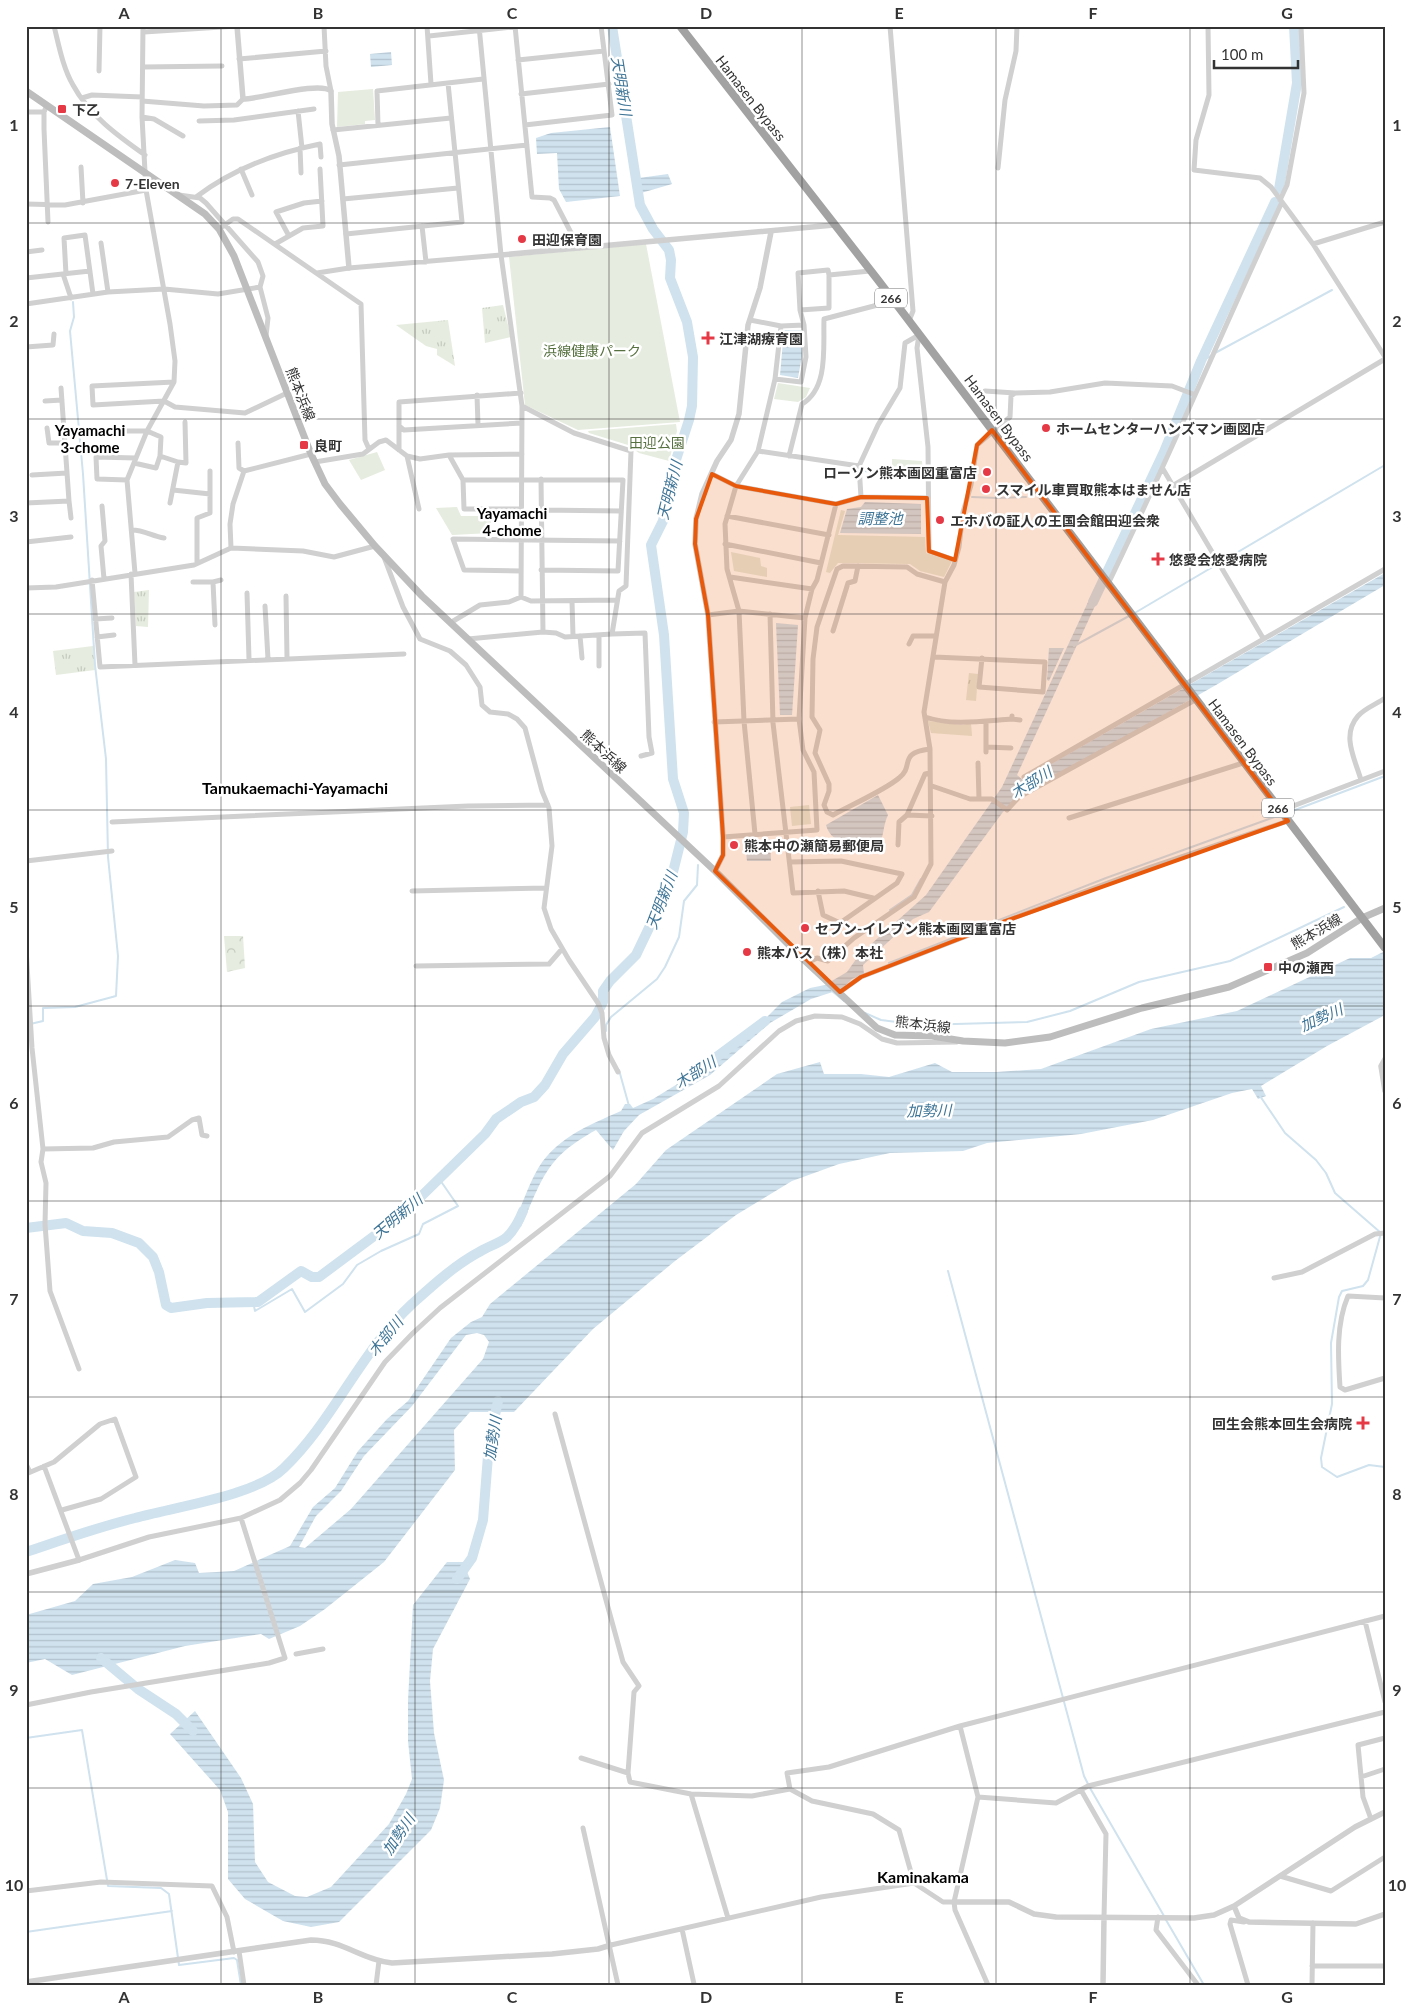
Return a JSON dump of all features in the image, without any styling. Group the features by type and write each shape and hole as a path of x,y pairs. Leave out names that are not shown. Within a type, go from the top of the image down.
{"highway":[{"name":"Hamasen Bypass","path":"680,26 893,300 1194,699 1385,948"}],"main road":[{"name":"熊本浜線","path":"26,91 46,109 179,194 205,214 219,229 234,256 310,454 325,484 374,546 450,623 715,871 817,973 840,992 877,1028 895,1035 932,1036 963,1041 1005,1043 1050,1037 1142,1008 1229,987 1307,953 1385,908"}],"street":[{"path":"54,26 68,75 82,98 117,135 145,155"},
{"path":"99,71 100,26"},
{"path":"135,665 132,530 127,480 147,431 174,382 175,360 146,190 142,117 144,29 237,26 243,99"},
{"path":"324,26 326,66 331,91 333,130 339,164 350,268"},
{"path":"427,26 431,84"},
{"path":"449,26 450,34"},
{"path":"429,36 479,28 522,26"},
{"path":"524,125 610,117 612,115 601,26"},
{"path":"890,26 913,311 909,322"},
{"path":"998,168 1005,100 1016,51 1017,26"},
{"path":"1174,485 1385,358 1313,244 1281,201 1260,178 1194,170 1196,140 1209,95 1208,26"},
{"path":"1107,583 1163,469 1194,394 1281,201 1286,186 1304,93 1301,26"},
{"path":"515,27 532,197 554,200 579,248"},
{"path":"479,28 501,255 522,406 521,596"},
{"path":"239,59 326,51"},
{"path":"518,60 604,51"},
{"path":"143,67 222,66"},
{"path":"378,125 377,91 483,79"},
{"path":"346,234 462,222 448,83"},
{"path":"521,94 609,84"},
{"path":"82,98 92,95 212,106 237,105 243,99 299,90 326,88 331,91"},
{"path":"199,121 234,120 314,108"},
{"path":"26,112 46,109 48,222"},
{"path":"298,111 301,173"},
{"path":"142,117 154,119 183,136"},
{"path":"333,130 451,118"},
{"path":"196,197 228,175 301,148 320,144 321,157"},
{"path":"339,164 526,145"},
{"path":"81,167 83,202"},
{"path":"275,244 303,228 324,226 320,168"},
{"path":"242,169 252,195"},
{"path":"343,200 458,188"},
{"path":"26,204 48,205 83,202 146,190"},
{"path":"179,194 196,197 206,203 258,262 263,276 260,287 268,318 266,338"},
{"path":"289,236 276,212 304,203 322,201"},
{"path":"219,229 238,219 361,304 366,440 369,449"},
{"path":"1313,244 1385,222"},
{"path":"316,274 350,268 579,248 669,238 771,232 834,225"},
{"path":"422,226 426,262"},
{"path":"715,871 723,855 723,837 708,615 695,544 696,519 702,494 717,461 731,440 739,414 750,320 760,288 771,232"},
{"path":"71,298 65,274 64,238 85,235 93,294"},
{"path":"101,243 108,292"},
{"path":"26,252 42,250"},
{"path":"775,379 801,382 806,357 804,325 800,310 798,273 828,270 829,308 800,310"},
{"path":"26,278 90,271"},
{"path":"829,275 870,271"},
{"path":"26,304 108,292 164,289 196,294 247,290 260,287"},
{"path":"789,456 802,404 810,400 822,372 824,319 893,300"},
{"path":"750,320 781,326 804,325"},
{"path":"755,834 744,721 739,611 730,577 725,544 727,516 736,486 758,451 775,379 781,326"},
{"path":"26,347 53,345 54,334"},
{"path":"861,496 859,466 878,425 900,388 905,343 919,335"},
{"path":"919,335 916,348 928,447 929,551 955,560"},
{"path":"174,382 92,386 93,405 164,401 175,407 245,412 287,392"},
{"path":"985,391 1015,393 1050,392 1105,383 1146,384 1180,388 1194,394"},
{"path":"61,388 71,518"},
{"path":"399,450 400,402 521,393"},
{"path":"807,963 817,958 828,961 854,938 914,897 931,864 932,786 930,749 925,717 945,582 955,560 977,445 992,430 1010,417 1011,396 1015,393"},
{"path":"477,395 478,425"},
{"path":"45,401 62,400"},
{"path":"522,406 574,433 631,451 626,586 620,588 612,634"},
{"path":"160,456 186,463 185,422"},
{"path":"399,426 404,430 522,423"},
{"path":"47,428 50,443 65,443"},
{"path":"399,436 404,430"},
{"path":"92,432 147,431 162,437 160,456 156,468 135,461 96,457 97,479 127,480"},
{"path":"315,462 363,454 378,442 386,440 406,456 420,459 448,456 522,454"},
{"path":"238,443 239,468 244,470 310,454"},
{"path":"758,451 859,466"},
{"path":"406,456 419,509"},
{"path":"448,456 463,480 464,509 521,509"},
{"path":"170,503 178,462"},
{"path":"1163,469 1263,638"},
{"path":"197,563 197,518 210,514 210,470"},
{"path":"231,548 230,524 233,504 244,470"},
{"path":"32,475 67,474"},
{"path":"712,474 736,486 836,504 861,496 927,498"},
{"path":"541,479 543,632"},
{"path":"463,480 623,480 618,571 541,570"},
{"path":"172,490 210,494"},
{"path":"26,503 69,500"},
{"path":"723,837 817,830 814,772 803,750 799,719 805,618 812,589 817,580 836,504"},
{"path":"102,506 105,541 100,546 104,579"},
{"path":"541,510 621,511"},
{"path":"727,516 829,535"},
{"path":"132,530 144,530 153,536 164,538"},
{"path":"26,542 71,536"},
{"path":"521,570 464,570 453,539 620,541"},
{"path":"725,544 821,563"},
{"path":"26,588 56,587 197,563 231,548 303,552 334,558 363,551 374,546"},
{"path":"384,557 403,607 420,639 450,651 466,665 480,686 482,705 490,712 508,714 516,718 525,728 542,791 548,805 552,846 544,908 551,929 562,949 598,1004 602,1013 604,1038 609,1055 618,1072"},
{"path":"930,749 917,751 910,755 900,778 833,815 827,812 824,805 829,791 829,784 815,753 820,730 812,717 813,660 817,626 833,574 837,569 843,566 907,567 916,574 945,582"},
{"path":"834,631 848,583 855,581 858,566"},
{"path":"1024,777 1385,569"},
{"path":"730,577 812,589"},
{"path":"193,582 221,580"},
{"path":"90,581 100,667 404,654"},
{"path":"213,582 215,625"},
{"path":"247,593 249,660"},
{"path":"286,596 287,658"},
{"path":"521,596 526,600 543,601 617,600"},
{"path":"450,623 480,605 509,602 521,596"},
{"path":"572,601 573,636"},
{"path":"265,606 268,659"},
{"path":"708,615 739,611 805,618"},
{"path":"770,614 773,720 788,832 793,893 844,892 873,898"},
{"path":"95,619 112,618"},
{"path":"468,639 543,632 573,636 645,633 649,737 652,753 641,756"},
{"path":"598,635 599,666"},
{"path":"97,637 114,636"},
{"path":"580,636 582,658"},
{"path":"909,644 913,636 936,636"},
{"path":"934,657 982,658 1045,662 1043,692 979,687 982,658"},
{"path":"1361,780 1350,744 1349,731 1358,715 1385,698"},
{"path":"932,786 970,799 992,800 1008,810 1019,797 1194,699"},
{"path":"925,717 962,722 1012,717 1020,720"},
{"path":"714,722 799,719"},
{"path":"986,721 986,750 1011,748"},
{"path":"978,763 979,799"},
{"path":"1069,818 1243,763"},
{"path":"1280,810 1385,771"},
{"path":"898,845 900,822 908,816 925,774 930,773"},
{"path":"112,822 468,806 548,805"},
{"path":"908,816 932,816"},
{"path":"840,992 861,977 1012,919 1148,868 1269,826 1288,822"},
{"path":"26,861 112,851"},
{"path":"790,862 841,861 902,874 897,882 840,924 823,915 818,892"},
{"path":"412,892 546,888"},
{"path":"26,948 32,1023 32,1057 43,1149 41,1162 46,1184 45,1224 50,1291 79,1369"},
{"path":"416,966 549,964 562,949"},
{"path":"26,1574 79,1560 148,1537 241,1518 271,1505 300,1483 385,1362 440,1308 610,1176 642,1133 719,1086 779,1030 796,1021 814,1016 842,1016 860,1024 882,1039 897,1043 963,1041"},
{"path":"1385,1059 1380,1066 1385,1091"},
{"path":"43,1149 93,1148 114,1142 168,1137 192,1120 199,1118 202,1135 207,1136"},
{"path":"1274,1278 1302,1272 1375,1234 1385,1234"},
{"path":"1385,1298 1348,1296 1343,1309 1338,1346 1340,1386 1345,1390 1385,1378"},
{"path":"555,1414 623,1662 639,1686 634,1692 628,1773 630,1782 691,1794 752,1796 790,1790 797,1791 812,1801 873,1814 900,1830 914,1883"},
{"path":"26,1464 28,1473 54,1462 100,1424 115,1420 136,1476 101,1500 62,1510"},
{"path":"44,1466 66,1520 79,1560"},
{"path":"26,1705 91,1692 269,1663 285,1658 241,1518"},
{"path":"790,1790 787,1773 829,1767 960,1726 1385,1616"},
{"path":"1365,1621 1385,1702"},
{"path":"296,1654 322,1650"},
{"path":"978,1798 1056,1802 1088,1786 1385,1712"},
{"path":"960,1726 978,1798 954,1902 955,1910 988,1985"},
{"path":"1371,1819 1363,1797 1358,1745 1385,1738"},
{"path":"581,1758 628,1773"},
{"path":"1361,1777 1385,1769"},
{"path":"1081,1790 1106,1834 1103,1985"},
{"path":"691,1794 728,1918"},
{"path":"26,1982 310,1940 328,1940 379,1961 464,1960 598,1949 821,1897 914,1883 944,1902 1009,1902 1034,1914 1056,1917 1194,1918 1214,1915 1234,1906 1385,1812"},
{"path":"583,1828 618,1985"},
{"path":"1280,1876 1331,1891 1385,1857"},
{"path":"26,1891 101,1882 212,1886 227,1917 244,1985"},
{"path":"1234,1906 1236,1914 1244,1922"},
{"path":"1248,1985 1230,1924 1231,1920 1244,1922 1356,1924 1385,1914"},
{"path":"1158,1917 1156,1930 1198,1985"},
{"path":"1312,1985 1313,1923"},
{"path":"682,1929 694,1984"},
{"path":"376,1985 379,1961"},
{"path":"1312,1966 1385,1966"}],"highlighted area":[{"path":"992,430 1288,821 1003,922 861,977 840,992 715,871 723,855 723,837 708,615 695,544 696,519 712,474 736,486 836,504 861,497 927,498 929,551 955,560 977,445"}],"green space":[{"path":"373,89 375,120 365,121 365,124 337,127 338,92"},
{"name":"浜線健康パーク","path":"646,244 680,422 578,430 525,405 509,257"},
{"path":"503,305 511,337 485,343 482,308"},
{"path":"448,320 455,366 437,355 437,349 426,346 396,325"},
{"path":"778,383 810,388 806,397 798,402 774,399"},
{"name":"田迎公園","path":"676,424 677,431 669,461 639,453 628,445 589,433 588,431"},
{"path":"377,452 385,470 361,480 349,460"},
{"path":"892,459 922,461 923,473 892,470"},
{"path":"457,507 461,516 491,516 491,533 452,535 436,508"},
{"path":"841,510 845,511 838,535 925,537 926,553 952,561 944,577 920,571 910,564 838,563 830,573 826,572"},
{"path":"731,552 760,558 761,566 767,568 767,577 734,571"},
{"path":"149,590 148,627 136,626 134,592"},
{"path":"93,646 95,670 56,675 53,651"},
{"path":"969,673 978,674 976,701 966,700"},
{"path":"928,721 963,725 971,723 972,736 931,733"},
{"path":"809,805 811,824 792,826 790,807"},
{"path":"224,936 243,936 245,968 227,972"}],"water":[{"path":"391,52 392,65 371,67 370,54"},
{"path":"610,127 620,196 566,202 559,189 557,153 537,154 536,138 551,133"},
{"path":"668,174 672,184 641,193 639,178"},
{"path":"784,330 801,330 802,356 798,378 780,375"},
{"name":"調整池","path":"865,502 921,504 921,534 840,533 847,509 861,507"},
{"path":"1385,573 1385,585 1216,685 1019,797 1003,812 929,912 913,919 863,965 864,974 852,979 842,989 811,999 770,1023 710,1075 639,1115 624,1131 613,1150 596,1130 579,1140 556,1160 548,1171 541,1182 521,1227 514,1221 542,1162 561,1143 584,1128 621,1111 625,1104 630,1104 633,1108 653,1099 736,1048 782,1002 810,988 825,985 847,972 859,955 926,895 1002,787 1095,587 1101,593 1017,775 1023,780"},
{"path":"776,623 798,625 792,715 780,715"},
{"path":"1049,648 1064,648 1049,681 1047,680"},
{"path":"878,795 888,815 879,846 847,843 840,841 829,832 826,825"},
{"path":"770,839 771,861 747,861 745,841"},
{"path":"1385,951 1385,1015 1327,1046 1261,1086 1266,1096 1258,1099 1252,1089 1232,1093 1153,1120 1081,1134 987,1143 963,1151 890,1153 839,1164 792,1181 736,1215 675,1261 593,1329 514,1412 470,1412 454,1430 455,1470 384,1562 325,1609 300,1626 269,1639 261,1634 185,1646 72,1675 45,1659 26,1663 26,1615 75,1601 93,1584 132,1577 175,1560 195,1563 199,1573 234,1571 290,1546 313,1507 335,1488 358,1451 387,1419 408,1401 451,1338 471,1322 482,1317 490,1304 636,1184 666,1150 777,1074 820,1062 824,1074 861,1074 889,1077 935,1063 952,1072 1041,1069 1151,1029 1237,1011 1350,958 1371,958","holes":["477,1333 484,1335 489,1342 483,1359 351,1509 305,1548 299,1547 316,1516 341,1491 364,1456 412,1406 466,1335"]},
{"path":"447,1562 463,1562 470,1579 433,1649 430,1681 434,1733 444,1780 440,1808 431,1830 339,1922 311,1927 283,1921 245,1899 228,1879 228,1812 220,1790 170,1734 195,1711 241,1778 253,1804 255,1862 268,1882 295,1896 307,1897 331,1887 389,1824 412,1779 408,1741 408,1701 413,1605"}],"waterway":[{"name":"天明新川","path":"26,1228 66,1223 83,1231 112,1233 139,1243 153,1257 159,1272 166,1305 171,1308 207,1303 258,1302 301,1271 312,1277 319,1277 401,1216 485,1134 496,1119 521,1102 534,1097 545,1085 563,1054 595,1017 603,1002 603,991 610,981 636,955 670,884 683,832 684,813 673,779 664,635 651,545 663,521 673,469 689,420 692,406 693,357 687,322 670,278 671,260 669,250 653,229 640,205 612,26"},
{"path":"1279,189 1297,83 1294,26"},
{"path":"1093,602 1164,452 1201,361 1275,202"},
{"path":"1215,353 1332,290"},
{"path":"26,1025 43,1021 43,1008 75,1007 116,996 118,956 108,857 106,759 95,665 83,474 70,331 74,317 73,302"},
{"path":"1201,361 1211,356"},
{"path":"1133,614 1385,465"},
{"path":"863,471 923,475"},
{"path":"972,497 1026,497"},
{"path":"1074,646 1129,616"},
{"path":"1287,813 1385,776"},
{"path":"889,963 1106,878 1280,815"},
{"path":"606,1031 606,1025 611,1017 657,979 665,967 679,937 684,901 697,885 698,865"},
{"path":"890,910 912,895 921,879"},
{"path":"865,1013 881,1020 920,1025 1027,1022 1070,1011 1139,982 1230,961 1344,907"},
{"path":"832,991 844,1001"},
{"name":"木部川","path":"684,1081 765,1021"},
{"path":"619,1070 629,1106"},
{"path":"1260,1096 1285,1133 1316,1160 1326,1173 1335,1193 1381,1233 1368,1280 1363,1286 1342,1291 1339,1297 1331,1343 1332,1404 1321,1458 1322,1467 1337,1477 1369,1465 1385,1467"},
{"path":"253,1301 255,1311 292,1289 305,1312 343,1284 357,1265 381,1251 419,1234 423,1224 458,1206 440,1180"},
{"name":"木部川","path":"26,1552 107,1525 235,1493 271,1478 284,1468 318,1429 377,1343 394,1323 412,1304 454,1268 507,1237 523,1211"},
{"path":"948,1271 1084,1776 1088,1784"},
{"name":"加勢川","path":"457,1579 472,1558 483,1520 489,1443 498,1401"},
{"name":"加勢川","path":"101,1658 138,1689 176,1714 193,1731"},
{"path":"26,1738 82,1730 108,1886 161,1888 169,1894 179,1965 234,1958 237,1960 241,1985"},
{"path":"1090,1788 1164,1916"},
{"path":"26,1932 172,1911"},
{"path":"1166,1920 1204,1985"}],"place":[{"name":"下乙","path":"62,109"},
{"name":"7-Eleven","path":"115,183"},
{"name":"田迎保育園","path":"522,239"},
{"name":"江津湖療育園","path":"708,338"},
{"name":"ホームセンターハンズマン画図店","path":"1046,428"},
{"name":"良町","path":"304,445"},
{"name":"ローソン熊本画図重富店","path":"987,472"},
{"name":"スマイル車買取熊本はません店","path":"986,489"},
{"name":"エホバの証人の王国会館田迎会衆","path":"940,520"},
{"name":"悠愛会悠愛病院","path":"1158,559"},
{"name":"熊本中の瀬簡易郵便局","path":"734,845"},
{"name":"セブン-イレブン熊本画図重富店","path":"805,928"},
{"name":"熊本バス（株）本社","path":"747,952"},
{"name":"中の瀬西","path":"1268,967"},
{"name":"回生会熊本回生会病院","path":"1363,1423"}],"district":[{"name":"Yayamachi 3-chome","path":"90,438"},
{"name":"Yayamachi 4-chome","path":"512,522"},
{"name":"Tamukaemachi-Yayamachi","path":"295,787"},
{"name":"Kaminakama","path":"923,1876"}]}
